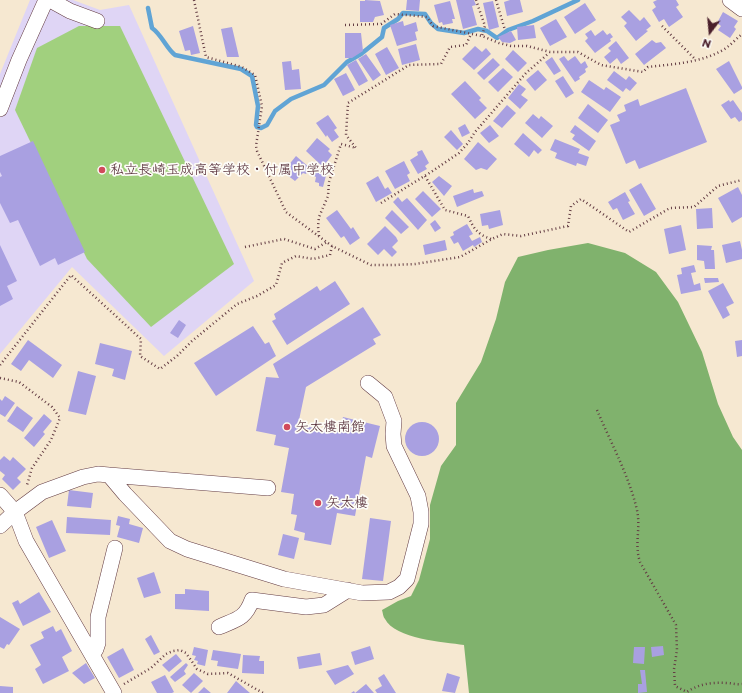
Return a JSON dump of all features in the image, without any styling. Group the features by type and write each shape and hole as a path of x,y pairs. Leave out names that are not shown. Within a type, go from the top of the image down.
{"street":[{"path":"0,109 19,60 46,0"},
{"path":"50,0 70,11 97,21"},
{"path":"730,0 742,9"},
{"path":"109,475 170,541 187,549 284,579 362,593 389,592 399,587 407,579 421,524 421,512 418,496 394,446 394,421 385,396 368,383"},
{"path":"0,526 14,512 42,492 83,477 98,474 268,488"},
{"path":"0,495 14,512 26,541 113,692"},
{"path":"92,655 98,643 98,617 115,548"},
{"path":"219,627 239,619 248,611 252,600 306,607 318,606 334,600 348,590"}],"path":[{"path":"194,0 206,57 242,67 255,75 262,106 256,146 257,151 286,212 332,246 371,265 393,266 460,257 503,234 521,236 568,226 571,206 581,199 629,232 648,219 670,208 694,207 718,186 742,180"},
{"path":"476,0 485,26 482,36"},
{"path":"496,0 505,30"},
{"path":"345,25 381,24 395,14 427,17 433,26 482,36 499,43 511,46 527,46 550,52 578,52 601,64 643,72 648,67 709,57 724,49 742,34"},
{"path":"662,26 696,60"},
{"path":"319,236 319,217 328,196 329,182 341,144 356,148 346,135 348,103 409,65 441,64 450,47 466,45 471,34"},
{"path":"381,203 459,153 475,132 526,73 550,52"},
{"path":"425,176 445,210 468,216 473,227 480,235 492,239"},
{"path":"245,246 284,238 315,249 327,242"},
{"path":"0,365 71,275 141,339 140,356 160,369 237,304 257,296 276,285 282,263 296,256 313,259 330,255 332,246"},
{"path":"0,378 19,382 52,406 60,418 51,440 32,468 27,487"},
{"path":"597,410 635,500 640,521 637,552 640,562 676,625 677,650 674,669 675,686 686,692 713,682 742,684"},
{"path":"113,692 151,668 166,654 173,650 180,650 186,653 197,669 208,674 228,673 263,693"}],"shaded area":[{"name":"私立長崎玉成高等学校・付属中学校","path":"30,0 73,0 100,10 129,5 254,281 164,356 72,267 0,354 0,74"}],"green space":[{"path":"79,26 120,26 234,264 151,327 87,259 15,110 37,48"},
{"path":"588,243 625,253 656,272 678,302 702,352 718,404 733,437 742,450 742,693 469,693 464,645 433,641 409,635 390,626 383,616 382,610 411,596 419,580 430,539 430,505 441,466 456,445 456,403 481,362 496,319 505,282 518,257"}],"building":[{"path":"407,0 420,0 419,11 406,10"},
{"path":"456,0 474,0 476,5 472,6 477,25 463,29"},
{"path":"510,0 520,0 523,12 507,16 504,2"},
{"path":"657,0 676,0 679,5 676,7 683,17 669,27 664,19 659,22 652,10 656,7 653,2"},
{"path":"360,1 380,1 384,15 375,17 373,22 360,22"},
{"path":"450,1 455,19 452,19 453,23 443,25 442,22 439,23 434,5"},
{"path":"493,1 499,27 489,30 483,3"},
{"path":"585,3 596,20 575,34 564,17"},
{"path":"629,10 640,21 644,17 651,26 646,30 648,31 636,41 624,26 627,23 621,17"},
{"path":"723,12 738,21 734,27 736,29 730,38 718,30 721,26 717,23"},
{"path":"556,19 567,37 550,46 540,28"},
{"path":"403,21 404,26 416,22 418,31 415,32 417,40 397,46 390,25"},
{"path":"534,25 536,38 518,40 517,27"},
{"path":"193,26 200,53 191,55 190,50 185,51 179,31"},
{"path":"232,27 239,57 227,57 221,29"},
{"path":"591,30 595,36 603,30 607,35 610,33 613,37 610,39 611,41 595,53 585,41 588,38 585,34"},
{"path":"511,31 516,40 510,43 502,42 498,37"},
{"path":"345,33 361,33 363,51 352,58 345,58"},
{"path":"652,40 656,43 661,42 666,48 644,65 635,54"},
{"path":"616,41 629,58 621,64 617,58 610,64 604,57 611,51 608,48"},
{"path":"416,44 420,60 402,65 398,49"},
{"path":"475,46 482,52 486,48 491,54 474,70 462,59"},
{"path":"387,47 399,68 386,75 375,54"},
{"path":"513,50 527,63 518,72 505,59"},
{"path":"366,54 381,75 373,81 358,59"},
{"path":"564,56 568,61 575,56 581,64 585,61 588,67 585,69 586,72 579,77 580,79 575,82 559,59"},
{"path":"552,57 561,71 554,75 545,62"},
{"path":"493,58 500,65 484,80 477,73"},
{"path":"356,60 368,81 359,86 347,65"},
{"path":"291,61 292,70 299,69 301,89 285,90 282,62"},
{"path":"729,61 742,87 742,89 734,94 716,69"},
{"path":"503,68 513,77 498,92 488,82"},
{"path":"538,70 547,80 535,91 526,80"},
{"path":"614,71 626,80 629,76 637,83 630,91 626,88 623,92 607,80"},
{"path":"346,73 355,90 343,96 334,79"},
{"path":"563,76 574,93 566,98 555,81"},
{"path":"589,80 604,90 606,87 621,97 610,112 581,92"},
{"path":"465,81 481,98 479,100 487,108 475,119 451,94"},
{"path":"519,84 526,89 521,95 528,100 520,109 508,98"},
{"path":"686,88 707,142 639,169 635,160 626,164 610,125 620,121 617,115 626,111 624,105 638,99 640,106"},
{"path":"729,100 730,102 733,100 742,113 742,120 739,122 735,117 731,119 721,105"},
{"path":"588,104 608,120 598,133 578,118"},
{"path":"507,105 516,113 502,128 493,121"},
{"path":"533,114 539,119 541,116 553,126 542,138 525,123"},
{"path":"328,115 337,128 334,130 339,137 332,142 327,135 326,137 316,123"},
{"path":"465,124 470,133 462,137 458,128"},
{"path":"490,125 499,136 489,143 480,133"},
{"path":"575,125 596,141 589,151 572,139 575,135 570,132"},
{"path":"451,130 463,144 457,150 444,137"},
{"path":"523,133 542,150 538,154 534,150 529,157 514,144"},
{"path":"317,138 330,149 328,151 332,155 323,167 306,151"},
{"path":"555,139 580,149 578,153 589,157 586,166 577,163 576,166 555,158 557,153 550,150"},
{"path":"33,141 85,252 58,265 55,258 40,266 18,220 10,223 0,203 0,177 2,176 0,172 0,156"},
{"path":"478,142 497,159 487,170 481,168 476,170 464,159"},
{"path":"422,150 429,163 425,166 427,169 418,174 410,160 418,155 417,152"},
{"path":"296,156 310,168 306,174 303,173 295,181 283,172"},
{"path":"404,161 410,173 407,175 410,181 395,189 385,171"},
{"path":"316,168 327,172 323,187 319,186 319,183 315,182 316,177 314,176"},
{"path":"378,176 385,189 388,187 392,193 376,202 366,183"},
{"path":"439,176 452,186 444,196 432,182"},
{"path":"641,183 656,209 644,216 629,190"},
{"path":"738,187 742,195 742,217 732,223 718,198"},
{"path":"473,189 474,193 482,191 484,196 457,207 453,196"},
{"path":"423,191 441,209 432,217 415,199"},
{"path":"625,192 630,201 628,202 635,214 623,220 617,208 613,210 608,202"},
{"path":"398,197 402,202 407,198 427,220 418,230 393,202"},
{"path":"712,208 713,228 697,229 696,209"},
{"path":"337,210 351,229 353,227 360,238 350,245 344,236 341,238 326,218"},
{"path":"392,210 409,227 401,234 385,218"},
{"path":"500,210 503,225 489,229 488,225 482,226 480,214"},
{"path":"435,220 441,228 435,232 430,224"},
{"path":"467,224 473,234 469,236 472,241 480,237 482,242 463,251 458,242 454,244 450,237 454,235 453,232"},
{"path":"681,225 686,250 669,254 664,229"},
{"path":"385,226 398,241 392,247 397,252 392,257 384,249 378,255 367,244"},
{"path":"445,240 447,250 425,255 423,245"},
{"path":"740,241 742,259 726,263 722,245"},
{"path":"0,245 17,281 7,286 13,299 0,306"},
{"path":"697,245 712,246 711,250 714,250 715,269 705,269 704,261 697,260"},
{"path":"694,265 696,272 691,273 694,285 700,283 701,290 681,294 677,275 682,274 681,268"},
{"path":"704,278 718,278 719,282 705,283"},
{"path":"335,281 350,304 287,345 272,321 276,319 274,314 317,286 320,291"},
{"path":"723,283 734,303 726,307 730,315 723,319 708,291"},
{"path":"363,307 381,335 373,339 376,344 306,387 298,425 339,432 343,417 380,426 372,458 366,456 355,516 337,513 331,545 304,540 305,533 294,530 297,515 291,514 294,494 281,492 289,448 274,445 276,435 256,431 266,377 279,378 273,364"},
{"path":"179,320 186,325 178,338 170,333"},
{"path":"253,326 265,344 269,342 276,356 216,396 194,363"},
{"path":"28,340 62,365 53,378 29,360 21,371 11,364"},
{"path":"742,340 742,356 737,357 735,341"},
{"path":"100,343 132,351 125,380 112,376 114,369 95,364"},
{"path":"78,371 96,376 86,415 68,411"},
{"path":"5,396 15,403 5,417 0,414 0,399 2,401"},
{"path":"17,406 33,418 23,432 7,421"},
{"path":"44,414 52,421 43,432 45,434 34,447 24,438"},
{"path":"419,422 425,422 429,423 436,429 439,439 438,446 432,453 425,456 419,456 415,455 408,449 405,442 405,436 406,432 412,425"},
{"path":"4,456 10,461 13,457 26,469 17,478 21,482 13,490 2,479 5,475 0,471 0,460"},
{"path":"69,490 93,493 91,508 67,506"},
{"path":"118,516 130,519 129,524 143,528 139,543 117,537 120,526 116,525"},
{"path":"67,517 111,520 110,535 66,533"},
{"path":"370,518 391,521 383,581 362,579"},
{"path":"52,520 66,551 49,558 36,527"},
{"path":"283,534 299,538 294,559 278,555"},
{"path":"154,572 161,593 144,598 137,578"},
{"path":"185,589 209,591 209,611 175,609 175,594 185,594"},
{"path":"39,592 51,612 23,626 12,603 18,600 20,604"},
{"path":"0,617 20,629 9,645 7,644 4,649 0,647"},
{"path":"53,626 56,632 61,629 72,651 62,657 69,671 43,684 35,669 41,665 30,645 44,638 41,632"},
{"path":"151,635 160,652 154,655 145,639"},
{"path":"370,646 374,659 355,665 351,652"},
{"path":"663,646 664,655 652,657 651,647"},
{"path":"194,647 208,650 205,666 197,664 198,661 194,660 196,656 192,655"},
{"path":"634,647 645,647 644,664 633,663"},
{"path":"123,648 134,670 119,678 107,657"},
{"path":"213,650 241,654 238,669 217,666 218,661 211,660"},
{"path":"320,653 322,665 299,669 297,657"},
{"path":"176,654 182,661 169,672 162,665"},
{"path":"243,655 260,656 259,661 264,661 264,674 242,673"},
{"path":"86,663 95,678 84,684 72,673"},
{"path":"186,663 188,665 184,671 186,674 175,682 170,677"},
{"path":"348,665 354,674 335,685 326,671"},
{"path":"640,670 645,670 647,692 638,693 638,684 642,684"},
{"path":"194,673 203,681 191,693 182,685"},
{"path":"447,673 460,677 455,693 442,691"},
{"path":"384,674 396,693 377,693 375,690 382,686 378,678"},
{"path":"165,675 174,692 157,693 151,682"},
{"path":"236,681 250,693 227,693"},
{"path":"366,684 374,693 355,693"},
{"path":"0,686 13,687 13,693 0,693"},
{"path":"204,687 211,693 198,693"}],"waterway":[{"path":"148,8 152,28 159,34 175,55 241,69 252,76 258,106 256,125 257,127 261,128 267,125 275,111 291,99 324,85 347,62 361,54 382,37 384,28 398,19 403,13 425,14 431,23 438,29 464,33 478,29 487,31 497,38 508,30 533,21 578,0"}],"place":[{"name":"私立長崎玉成高等学校・付属中学校","path":"102,170"},
{"name":"矢太樓南館","path":"287,427"},
{"name":"矢太樓","path":"318,503"}]}
